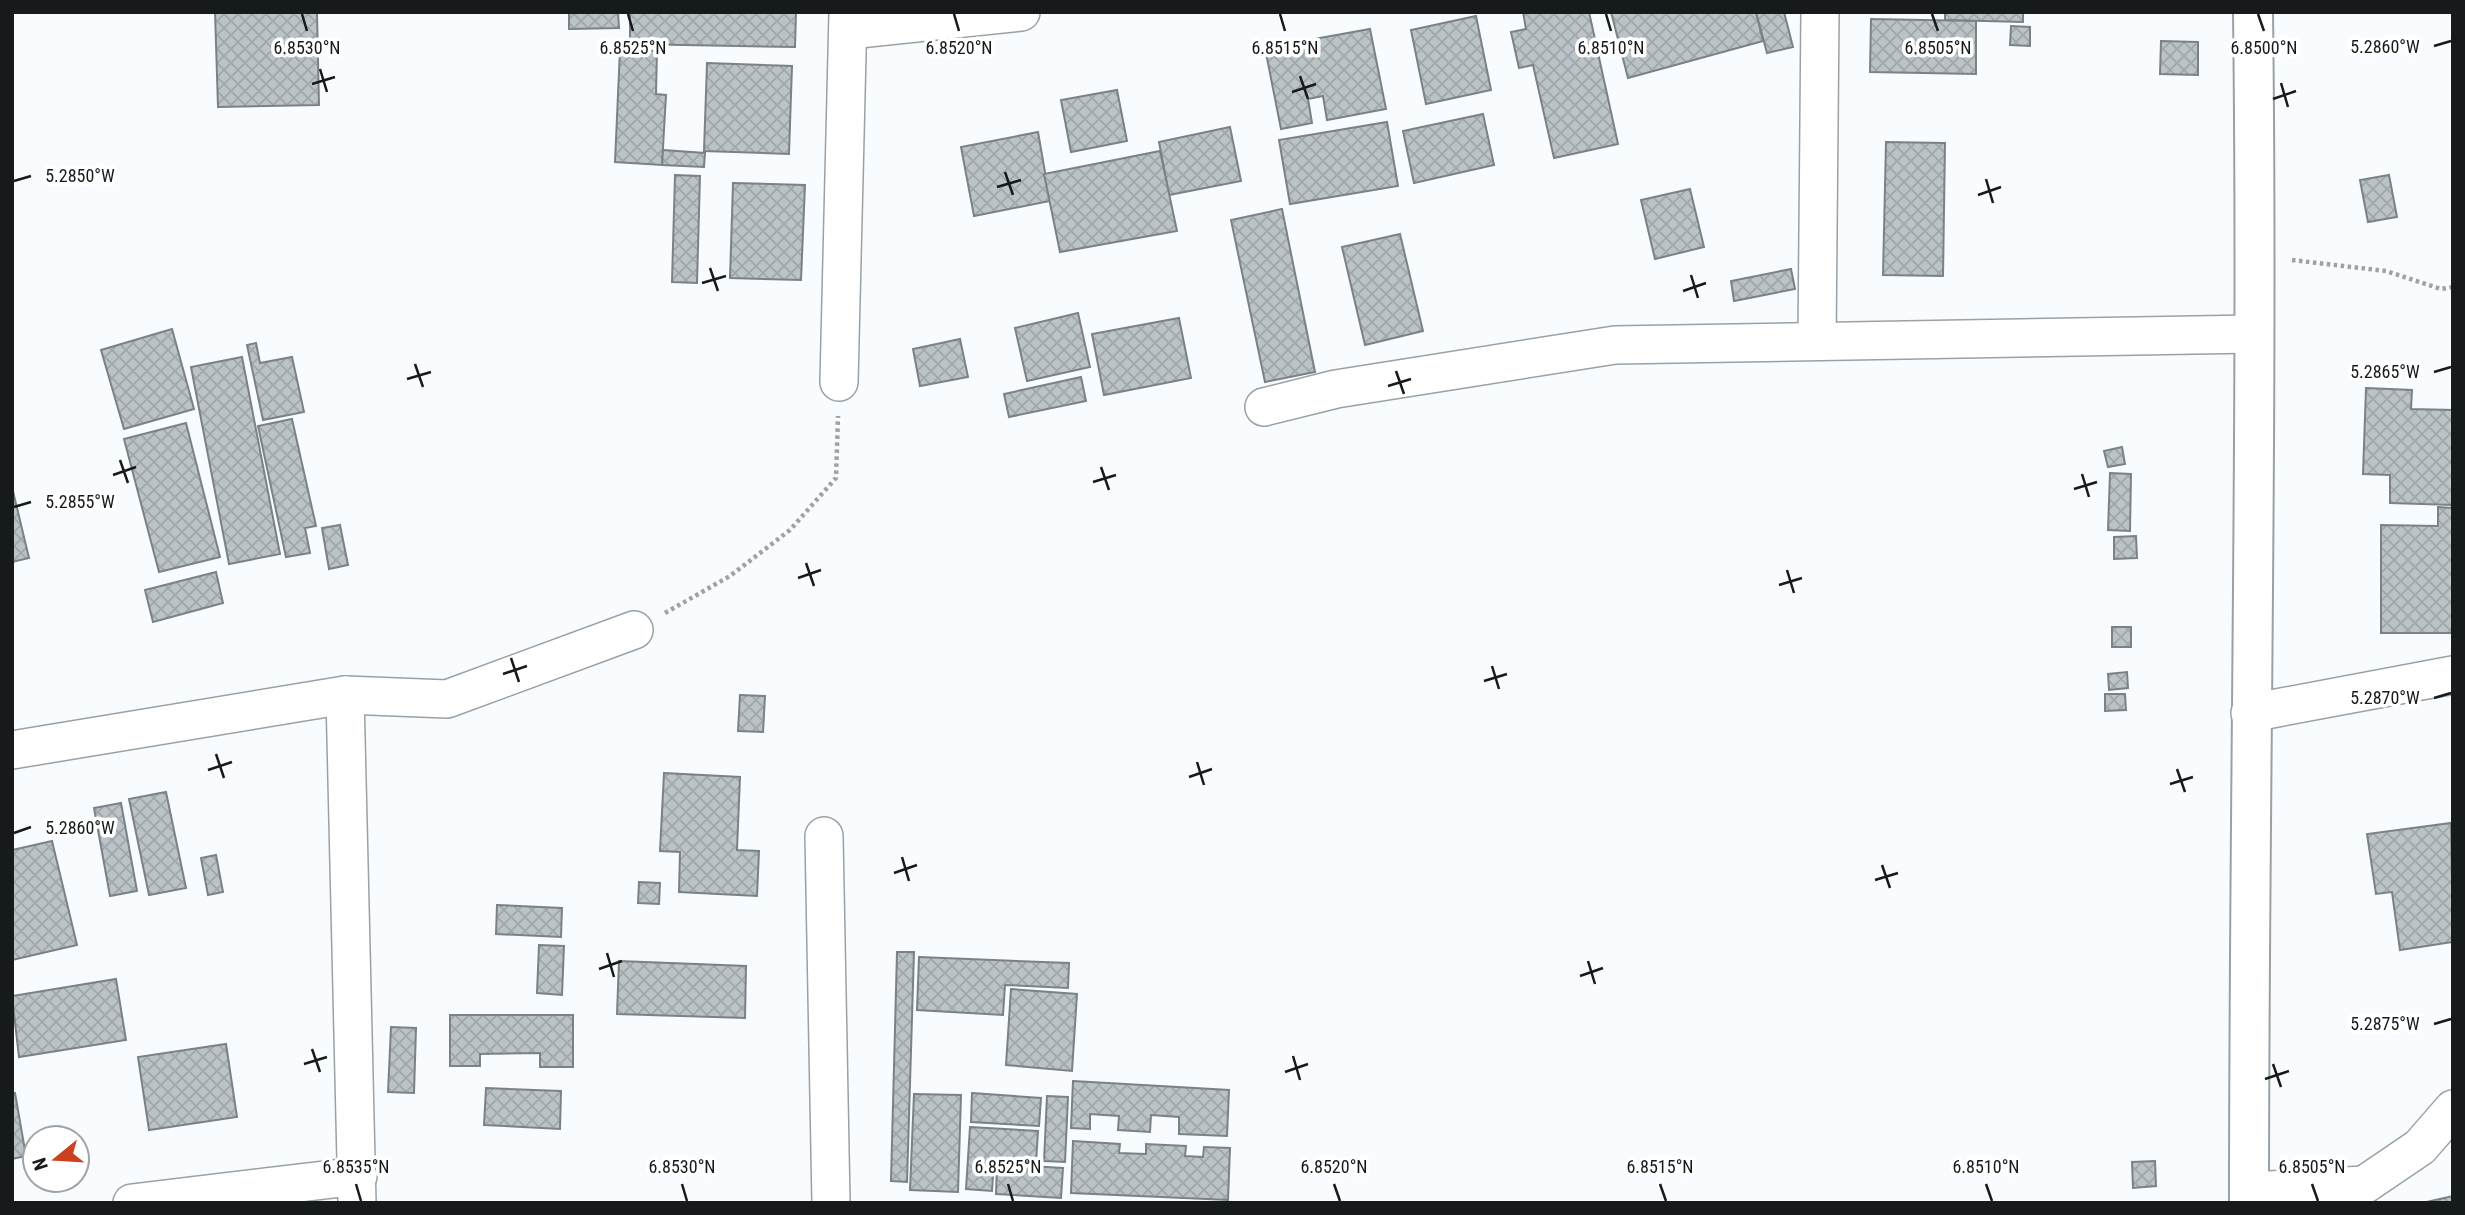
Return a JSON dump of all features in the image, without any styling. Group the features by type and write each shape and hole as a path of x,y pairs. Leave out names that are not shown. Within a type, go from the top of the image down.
{"street":[{"path":"839,382 848,21 1021,12"},
{"path":"1817,340 1820,12"},
{"path":"2253,12 2256,257 2250,713 2249,1197 2364,1185 2420,1147 2453,1109"},
{"path":"1264,407 1336,389 1615,345 2254,334"},
{"path":"12,750 345,695 447,699 634,630"},
{"path":"2250,713 2453,675"},
{"path":"132,1203 357,1189 345,695"},
{"path":"824,836 831,1203"}],"path":[{"path":"2256,257 2335,263 2386,271 2441,289 2453,287"},
{"path":"634,630 730,576 790,530 836,478 839,382"}],"building":[{"path":"215,12 317,12 319,105 218,107"},
{"path":"569,12 618,12 619,28 569,29"},
{"path":"630,12 796,12 795,47 630,44"},
{"path":"1523,12 1589,12 1618,144 1554,158 1533,65 1519,68 1511,32 1526,29"},
{"path":"1611,12 1756,12 1763,41 1628,78"},
{"path":"1756,12 1784,12 1793,47 1767,53"},
{"path":"1945,12 2023,12 2023,22 1945,20"},
{"path":"1476,16 1491,90 1426,104 1411,30"},
{"path":"1871,19 1976,21 1976,74 1870,72"},
{"path":"2011,26 2030,27 2030,46 2010,45"},
{"path":"1370,29 1386,109 1327,120 1323,96 1308,99 1312,123 1281,129 1265,48"},
{"path":"2161,41 2198,42 2198,75 2160,74"},
{"path":"620,49 657,51 656,94 666,95 662,165 615,162"},
{"path":"707,63 792,66 789,154 704,151"},
{"path":"1117,90 1127,141 1071,152 1061,100"},
{"path":"1483,114 1494,165 1414,183 1403,131"},
{"path":"1387,122 1398,186 1290,204 1279,140"},
{"path":"1230,127 1241,181 1169,195 1159,142"},
{"path":"1038,132 1050,201 974,216 961,147"},
{"path":"1886,142 1945,143 1943,276 1883,275"},
{"path":"663,150 705,153 704,167 662,165"},
{"path":"1160,151 1177,231 1060,252 1044,174"},
{"path":"675,175 700,176 697,283 672,282"},
{"path":"2389,175 2397,217 2368,222 2360,180"},
{"path":"733,183 805,185 801,280 730,278"},
{"path":"1690,189 1704,247 1655,259 1641,200"},
{"path":"1282,209 1315,372 1265,382 1231,220"},
{"path":"1400,234 1423,331 1365,345 1342,247"},
{"path":"1791,269 1795,289 1734,301 1731,281"},
{"path":"1078,313 1090,367 1027,381 1015,328"},
{"path":"1179,318 1191,378 1104,395 1092,334"},
{"path":"172,329 194,409 124,429 101,350"},
{"path":"960,339 968,377 920,386 913,349"},
{"path":"256,343 260,363 292,357 304,412 263,420 247,345"},
{"path":"242,357 280,554 229,564 191,367"},
{"path":"1081,377 1086,401 1009,417 1004,394"},
{"path":"2366,388 2412,390 2411,409 2453,410 2453,505 2390,503 2390,475 2363,474"},
{"path":"292,419 316,526 305,528 310,553 286,557 258,426"},
{"path":"186,423 220,557 159,572 124,439"},
{"path":"2122,447 2125,464 2108,467 2104,451"},
{"path":"2110,473 2131,474 2130,531 2108,530"},
{"path":"12,487 29,558 12,562"},
{"path":"2438,507 2453,508 2453,633 2381,633 2381,525 2438,526"},
{"path":"340,525 348,565 329,569 322,528"},
{"path":"2136,536 2137,558 2114,559 2114,537"},
{"path":"216,572 223,603 153,622 145,590"},
{"path":"2112,627 2131,627 2131,647 2112,647"},
{"path":"2127,672 2128,688 2109,690 2108,674"},
{"path":"2105,694 2125,694 2126,710 2105,711"},
{"path":"740,695 765,696 763,732 738,731"},
{"path":"664,773 740,777 737,850 759,851 757,896 679,892 680,852 660,851"},
{"path":"166,792 186,888 149,895 129,799"},
{"path":"121,803 137,891 110,896 94,808"},
{"path":"2451,823 2453,942 2400,950 2392,892 2376,894 2367,834"},
{"path":"52,841 77,945 12,960 12,850"},
{"path":"216,855 223,892 208,895 201,858"},
{"path":"639,882 660,883 659,904 638,903"},
{"path":"497,905 562,908 561,937 496,934"},
{"path":"539,945 564,946 562,995 537,993"},
{"path":"897,952 914,952 907,1182 891,1181"},
{"path":"919,957 1069,963 1068,988 1005,985 1003,1015 917,1010"},
{"path":"619,961 746,966 745,1018 617,1014"},
{"path":"116,979 126,1040 19,1057 12,996"},
{"path":"1011,989 1077,994 1072,1071 1006,1065"},
{"path":"450,1015 573,1015 573,1067 540,1067 540,1053 480,1054 480,1066 450,1066"},
{"path":"391,1027 416,1028 414,1093 388,1092"},
{"path":"226,1044 237,1117 149,1130 138,1057"},
{"path":"1073,1081 1229,1090 1227,1136 1179,1134 1179,1117 1151,1115 1150,1132 1118,1130 1119,1116 1090,1114 1090,1129 1071,1128"},
{"path":"486,1088 561,1091 560,1129 484,1125"},
{"path":"12,1093 15,1093 21,1127 21,1157 12,1159"},
{"path":"972,1093 1041,1098 1039,1126 971,1122"},
{"path":"914,1094 961,1095 958,1192 910,1190"},
{"path":"1047,1096 1068,1097 1065,1162 1044,1161"},
{"path":"970,1127 1038,1131 1036,1163 994,1160 992,1191 966,1189"},
{"path":"1073,1141 1120,1144 1119,1153 1146,1154 1146,1144 1186,1146 1185,1156 1203,1157 1204,1147 1230,1148 1228,1200 1071,1193"},
{"path":"2155,1161 2156,1186 2133,1188 2132,1162"},
{"path":"997,1164 1063,1168 1061,1198 996,1194"},
{"path":"2453,1196 2453,1203 2422,1203"}]}
